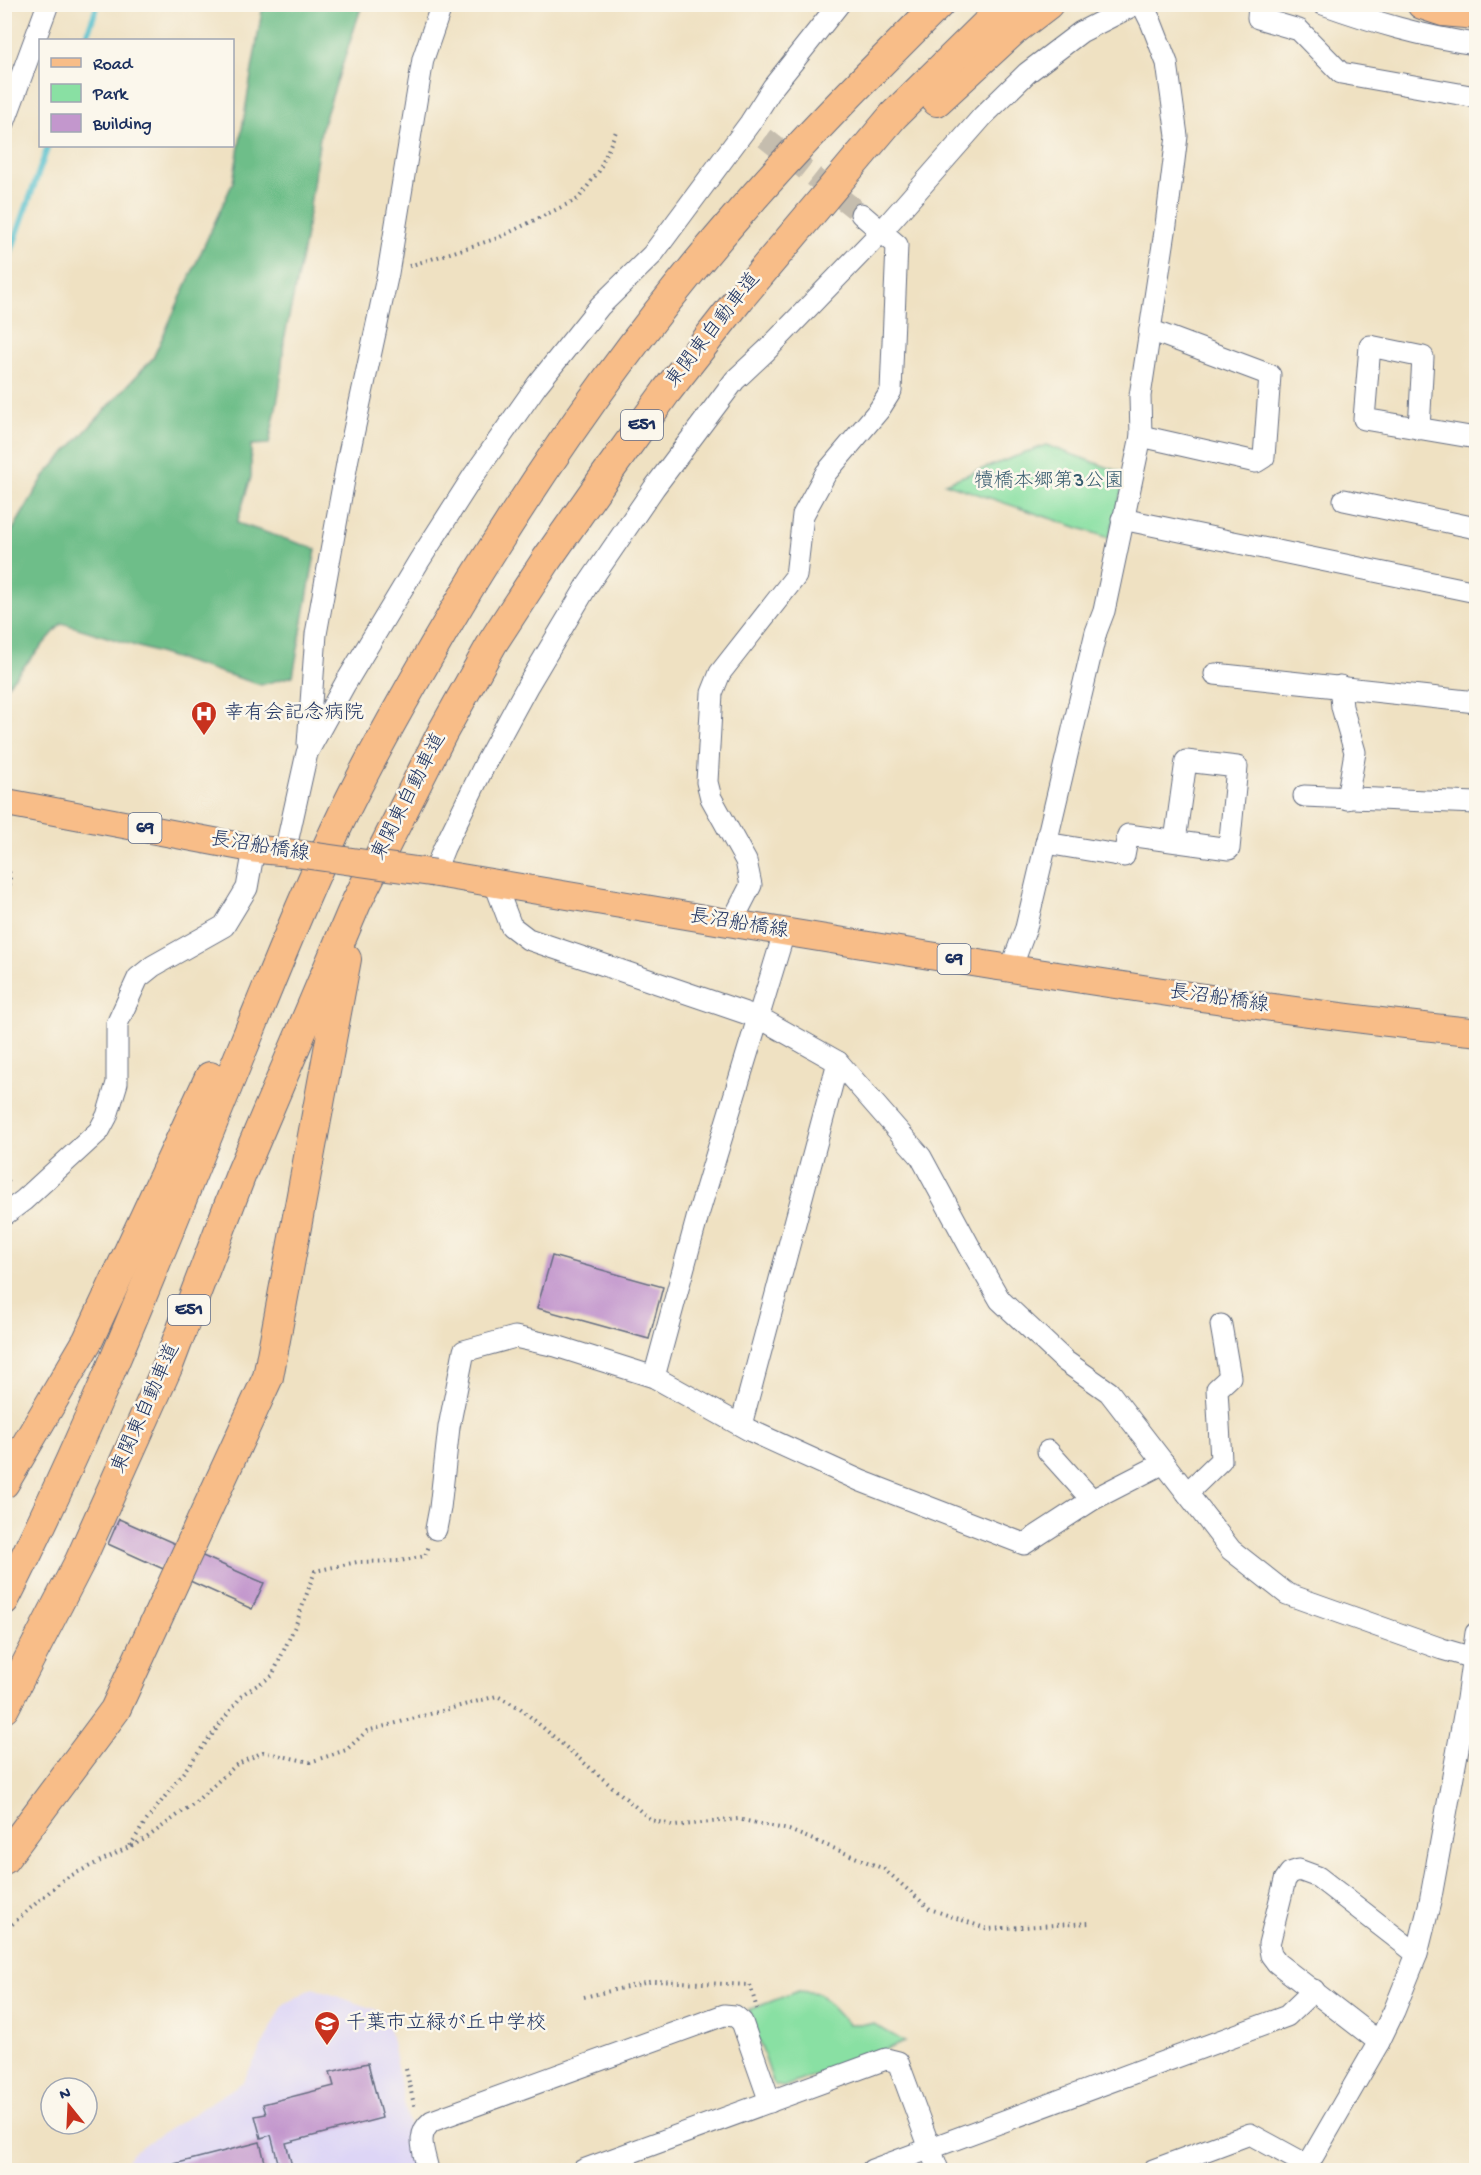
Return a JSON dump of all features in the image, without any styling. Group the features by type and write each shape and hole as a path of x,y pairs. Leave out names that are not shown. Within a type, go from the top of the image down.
{"highway":[{"path":"819,124 916,4"},
{"name":"E51","path":"4,1600 36,1538 120,1347 304,899 345,810 392,717 517,510 624,355 730,224 819,124 939,4"},
{"name":"東関東自動車道","path":"4,1708 80,1561 169,1363 241,1174 356,903 442,733 494,642 547,559 666,392 739,298 886,124 1007,4"},
{"path":"666,392 744,303 899,140 964,75 1014,30 1048,4"},
{"path":"1422,4 1443,10 1476,14"},
{"path":"4,1483 88,1340 257,977 304,899"},
{"path":"5,1858 115,1710 268,1377 356,903"}],"main road":[{"name":"長沼船橋線","path":"4,802 254,849 434,873 784,933 1356,1020 1476,1032"}],"street":[{"path":"4,123 48,4"},
{"path":"285,852 307,753 316,634 348,458 388,273 423,59 442,4"},
{"path":"307,753 345,684 413,571 480,466 537,385 600,306 652,255 758,130 773,87 840,4"},
{"path":"434,873 486,762 528,685 587,586 654,488 735,380 881,232 983,116 1027,72 1081,32 1136,4"},
{"path":"1011,968 1026,928 1096,632 1104,611 1141,436 1140,396 1177,136 1167,63 1142,4"},
{"path":"1259,4 1258,18 1299,30 1341,73 1476,97"},
{"path":"1323,4 1392,28 1440,40 1476,44"},
{"path":"731,924 751,885 746,861 711,798 707,782 712,693 720,673 796,576 803,515 826,473 879,410 891,391 897,245 861,214"},
{"path":"1141,436 1256,462 1264,457 1270,375 1150,330"},
{"path":"1419,429 1476,438"},
{"path":"1344,500 1476,528"},
{"path":"1122,519 1476,592"},
{"path":"1215,674 1476,702"},
{"path":"1340,687 1342,707 1355,752 1347,799"},
{"path":"1046,843 1124,856 1128,835 1230,849 1237,767 1186,762 1175,841"},
{"path":"1304,796 1476,803"},
{"path":"4,1215 24,1200 99,1131 107,1116 117,1083 117,1024 138,978 153,966 224,926 247,888 254,849"},
{"path":"495,884 511,926 528,939 760,1018 838,1062 921,1157 1000,1300 1065,1361 1109,1392 1231,1550 1287,1594 1473,1658"},
{"path":"654,1377 698,1215 760,1018 784,933"},
{"path":"741,1425 838,1062"},
{"path":"1186,1493 1221,1460 1217,1389 1230,1377 1221,1325"},
{"path":"436,1529 448,1427 464,1351 515,1337 556,1346 654,1377 741,1425 861,1481 1024,1544 1092,1500 1164,1463"},
{"path":"1048,1451 1092,1500"},
{"path":"1152,2170 1250,2134 1306,2168 1379,2042 1417,1954 1472,1700 1476,1633"},
{"path":"1379,2042 1277,1963 1271,1955 1269,1944 1285,1880 1290,1873 1299,1870 1318,1877 1417,1954"},
{"path":"872,2170 1287,2016 1314,1990"},
{"path":"428,2170 421,2136 425,2127 432,2121 724,2015 735,2016 742,2022 770,2102"},
{"path":"583,2170 886,2059 898,2062 938,2170"}],"path":[{"path":"388,273 498,238 578,199 599,171 617,129"},
{"path":"4,861 8,866 11,879 4,912"},
{"path":"130,1847 144,1824 243,1694 272,1676 296,1624 315,1571 357,1562 400,1561 425,1556 436,1529"},
{"path":"4,1933 64,1879 145,1839 193,1804 236,1765 263,1752 310,1762 346,1750 367,1731 497,1696 520,1708 651,1820 675,1826 738,1820 789,1830 884,1869 930,1909 988,1929 1090,1923"},
{"path":"584,1997 653,1980 750,1986 759,2015"},
{"path":"406,2069 421,2136"}],"shaded area":[{"name":"千葉市立緑が丘中学校","path":"313,1988 386,2013 418,2170 120,2170 133,2152 243,2082 284,2004"}],"green space":[{"path":"263,5 362,5 321,130 304,246 284,340 280,387 269,444 251,445 251,477 237,523 316,549 293,676 261,685 62,623 5,688 5,543 45,475 153,358 233,182"},
{"name":"犢橋本郷第3公園","path":"1046,445 1126,474 1109,538 945,483"},
{"path":"798,1991 819,1993 848,2024 874,2024 905,2042 783,2087 774,2085 749,2010"}],"building":[{"path":"552,1256 663,1287 649,1339 537,1308"},
{"path":"119,1519 264,1583 252,1609 108,1544"},
{"path":"368,2063 382,2118 286,2143 293,2170 280,2170 271,2135 261,2138 255,2116 266,2114 263,2104 334,2086 330,2072"},
{"path":"260,2142 267,2170 151,2170"}],"waterway":[{"path":"85,39 98,4"},
{"path":"4,271 48,147"}],"tunnel":[{"path":"765,138 861,214"}],"place":[{"name":"幸有会記念病院","path":"204,737"},
{"name":"千葉市立緑が丘中学校","path":"327,2047"}]}
